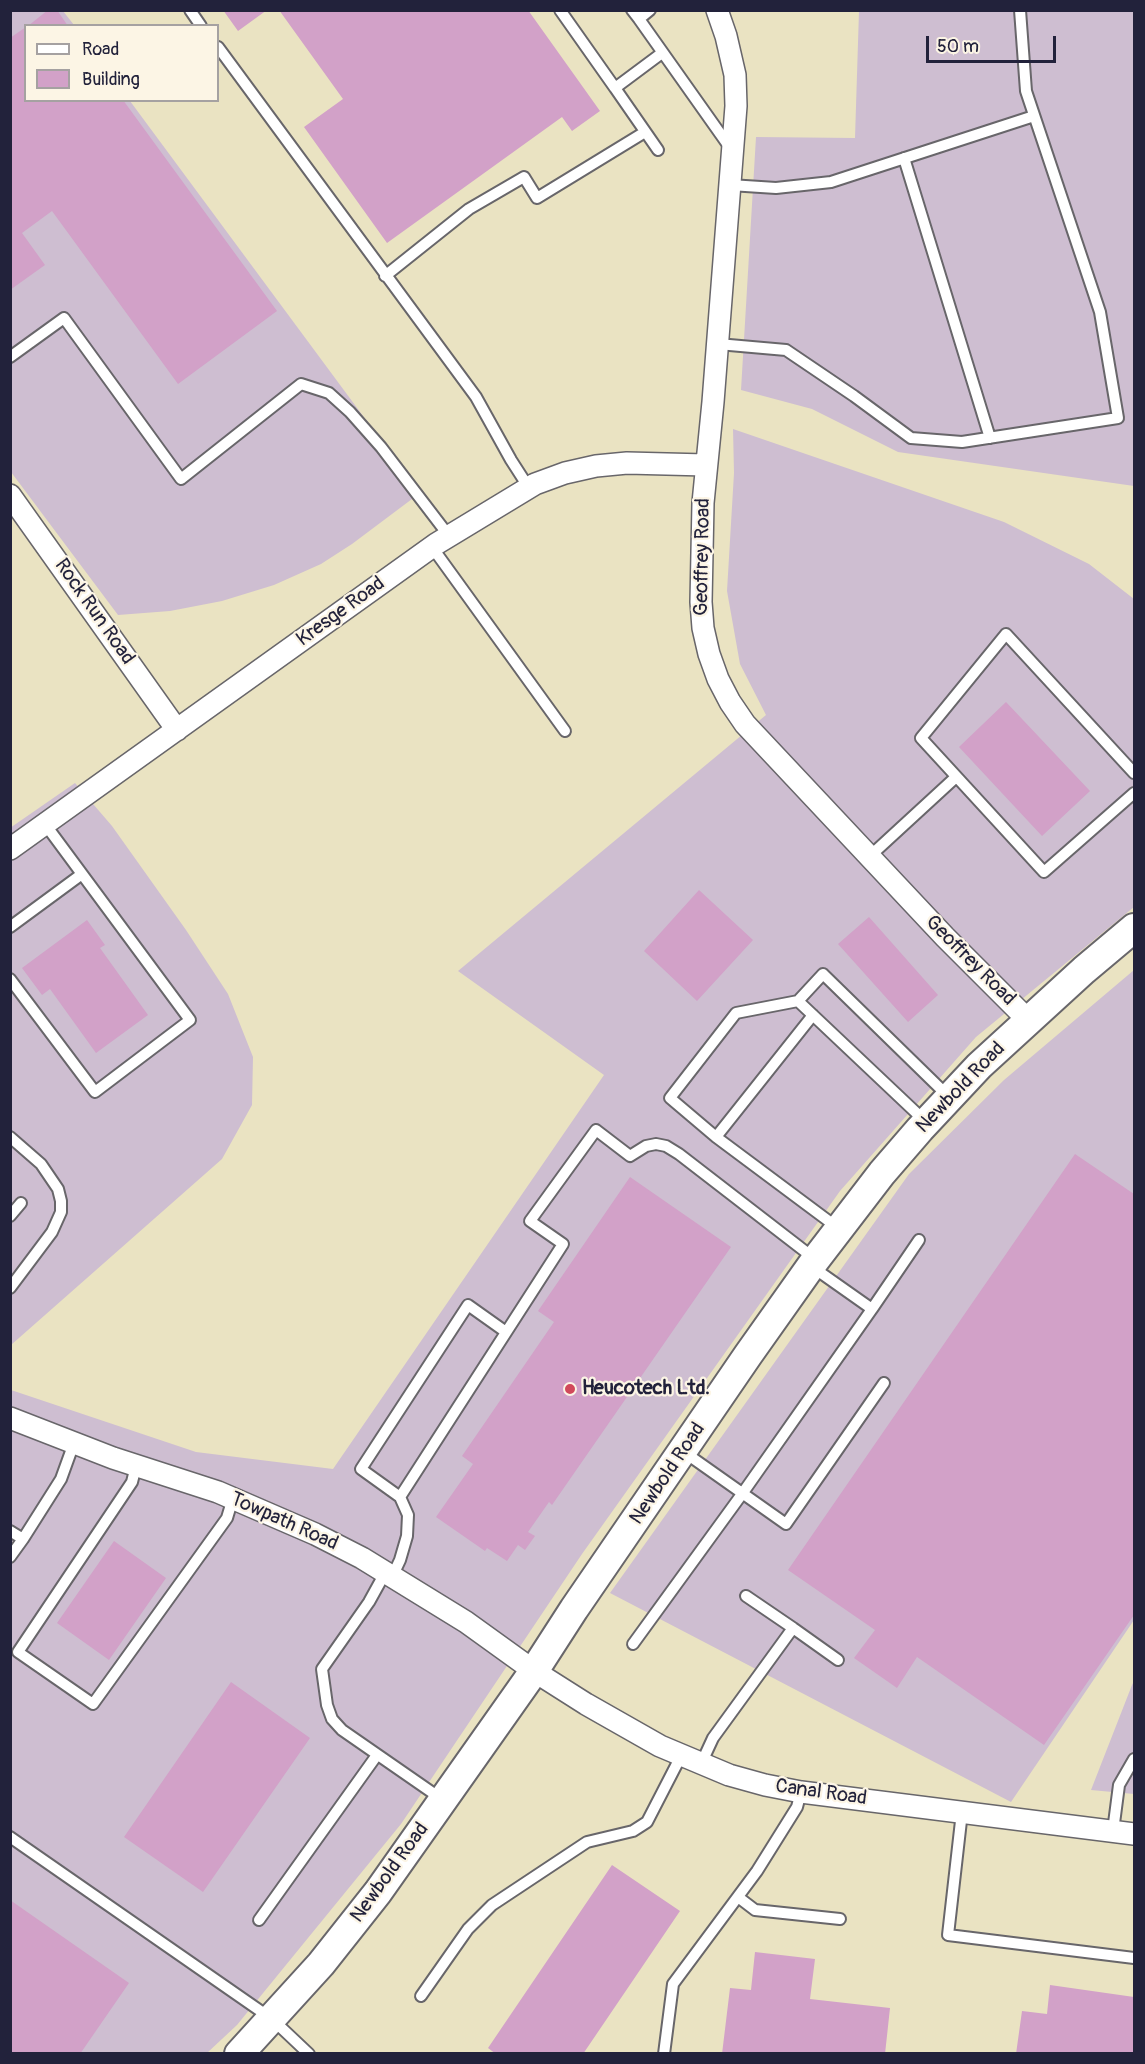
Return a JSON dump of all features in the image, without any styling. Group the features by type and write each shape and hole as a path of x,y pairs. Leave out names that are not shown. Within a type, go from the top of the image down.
{"main road":[{"name":"Newbold Road","path":"239,2054 321,1964 378,1892 534,1671 748,1355 813,1263 882,1173 979,1066 1134,928"}],"street":[{"name":"Geoffrey Road","path":"717,10 735,75 733,151 703,503 701,602 703,628 709,654 718,679 745,724 945,937 1028,1020"},
{"name":"Kresge Road","path":"10,849 440,542 529,488 565,473 596,466 627,463 706,465"},
{"name":"Rock Run Road","path":"10,495 177,730"},
{"name":"Towpath Road","path":"10,1418 136,1466 233,1498 315,1534 466,1622 534,1671"},
{"name":"Canal Road","path":"534,1671 586,1704 681,1756 765,1785 801,1792 1134,1834"}],"lane":[{"path":"190,10 200,24"},
{"path":"560,10 658,150"},
{"path":"650,10 635,15 733,151"},
{"path":"718,344 786,350 911,438 962,442 1118,418 1100,312 1026,92 1020,10"},
{"path":"219,48 476,397 529,488"},
{"path":"615,88 662,52"},
{"path":"730,185 776,188 831,182 1034,116"},
{"path":"385,276 469,209 525,177 537,198 645,132"},
{"path":"904,158 990,438"},
{"path":"10,357 64,318 181,478 301,384 329,393 350,412 381,447 440,542 565,731"},
{"path":"1134,773 1006,634 921,738 1044,873 1134,793"},
{"path":"869,857 956,777"},
{"path":"10,979 95,1092 190,1020 45,824"},
{"path":"10,927 82,874"},
{"path":"839,1229 716,1137 670,1098 736,1013 798,1001 823,974 949,1097"},
{"path":"798,1001 926,1122"},
{"path":"716,1137 813,1015"},
{"path":"400,1497 563,1245 531,1221 596,1130 630,1156 646,1146 656,1144 666,1146 680,1154 872,1309"},
{"path":"10,1137 41,1164 58,1189 61,1201 61,1212 52,1232 12,1284"},
{"path":"10,1216 21,1203"},
{"path":"633,1644 742,1494 919,1240"},
{"path":"443,1801 342,1730 332,1719 327,1705 322,1669 400,1560 407,1536 408,1515 400,1497 361,1469 468,1305 506,1332"},
{"path":"684,1452 786,1524 884,1383"},
{"path":"10,1557 61,1479 74,1443"},
{"path":"136,1466 132,1482 18,1652 93,1704 227,1518 233,1498"},
{"path":"10,1531 22,1539"},
{"path":"746,1596 838,1660"},
{"path":"702,1764 713,1738 793,1628"},
{"path":"259,1920 377,1755"},
{"path":"422,1996 468,1929 492,1905 587,1842 633,1831 647,1822 681,1756"},
{"path":"1113,1831 1119,1785 1134,1759"},
{"path":"664,2054 673,1984 757,1871 797,1807 801,1792"},
{"path":"962,1812 948,1935 1134,1958"},
{"path":"10,1837 272,2019 309,2054"},
{"path":"738,1896 755,1910 840,1919"}],"shaded area":[{"path":"11,11 63,11 73,24 24,24 24,102 131,102 420,493 352,544 321,564 274,585 222,601 170,611 118,615 11,472"},
{"path":"859,11 1134,11 1134,486 898,452 812,409 741,390 756,137 855,138"},
{"path":"733,429 1004,522 1089,564 1134,599 1134,907 976,1037 840,1191 582,1554 401,1824 237,2025 207,2053 11,2054 11,1390 196,1452 333,1469 604,1075 458,971 766,715 740,664 727,591 734,473"},
{"path":"75,783 112,826 186,930 228,994 253,1057 252,1105 222,1159 11,1345 10,828"},
{"path":"1134,970 1134,1620 1011,1802 610,1593 909,1174 1004,1080"},
{"path":"1134,1681 1134,1794 1091,1790 1132,1685"}],"building":[{"path":"48,10 57,10 67,24 30,24"},
{"path":"223,10 267,10 238,31"},
{"path":"279,10 528,10 600,111 572,131 562,117 387,243 304,127 343,99"},
{"path":"24,28 24,102 124,102 277,311 178,384 52,211 22,233 45,265 10,290 10,38"},
{"path":"1006,702 1090,791 1042,836 959,747"},
{"path":"699,890 753,940 697,1001 644,951"},
{"path":"869,917 938,995 908,1022 838,944"},
{"path":"87,920 105,945 100,948 148,1015 96,1053 50,989 42,995 22,968"},
{"path":"1075,1154 1134,1194 1134,1615 1044,1745 917,1657 897,1688 854,1658 875,1630 788,1570"},
{"name":"Heucotech Ltd.","path":"630,1177 731,1247 552,1505 549,1502 528,1532 535,1536 525,1550 518,1545 507,1561 487,1548 485,1551 436,1517 473,1464 462,1456 554,1322 538,1311"},
{"path":"114,1541 166,1578 109,1660 57,1623"},
{"path":"231,1682 310,1738 203,1892 124,1837"},
{"path":"612,1865 680,1911 583,2054 496,2054 488,2048"},
{"path":"10,1900 129,1983 80,2054 10,2054"},
{"path":"755,1952 815,1959 810,1999 890,2008 885,2054 722,2054 730,1988 751,1990"},
{"path":"1050,1985 1134,1997 1134,2054 1016,2054 1022,2011 1047,2014"}],"place":[{"name":"Heucotech Ltd.","path":"570,1389"}]}
